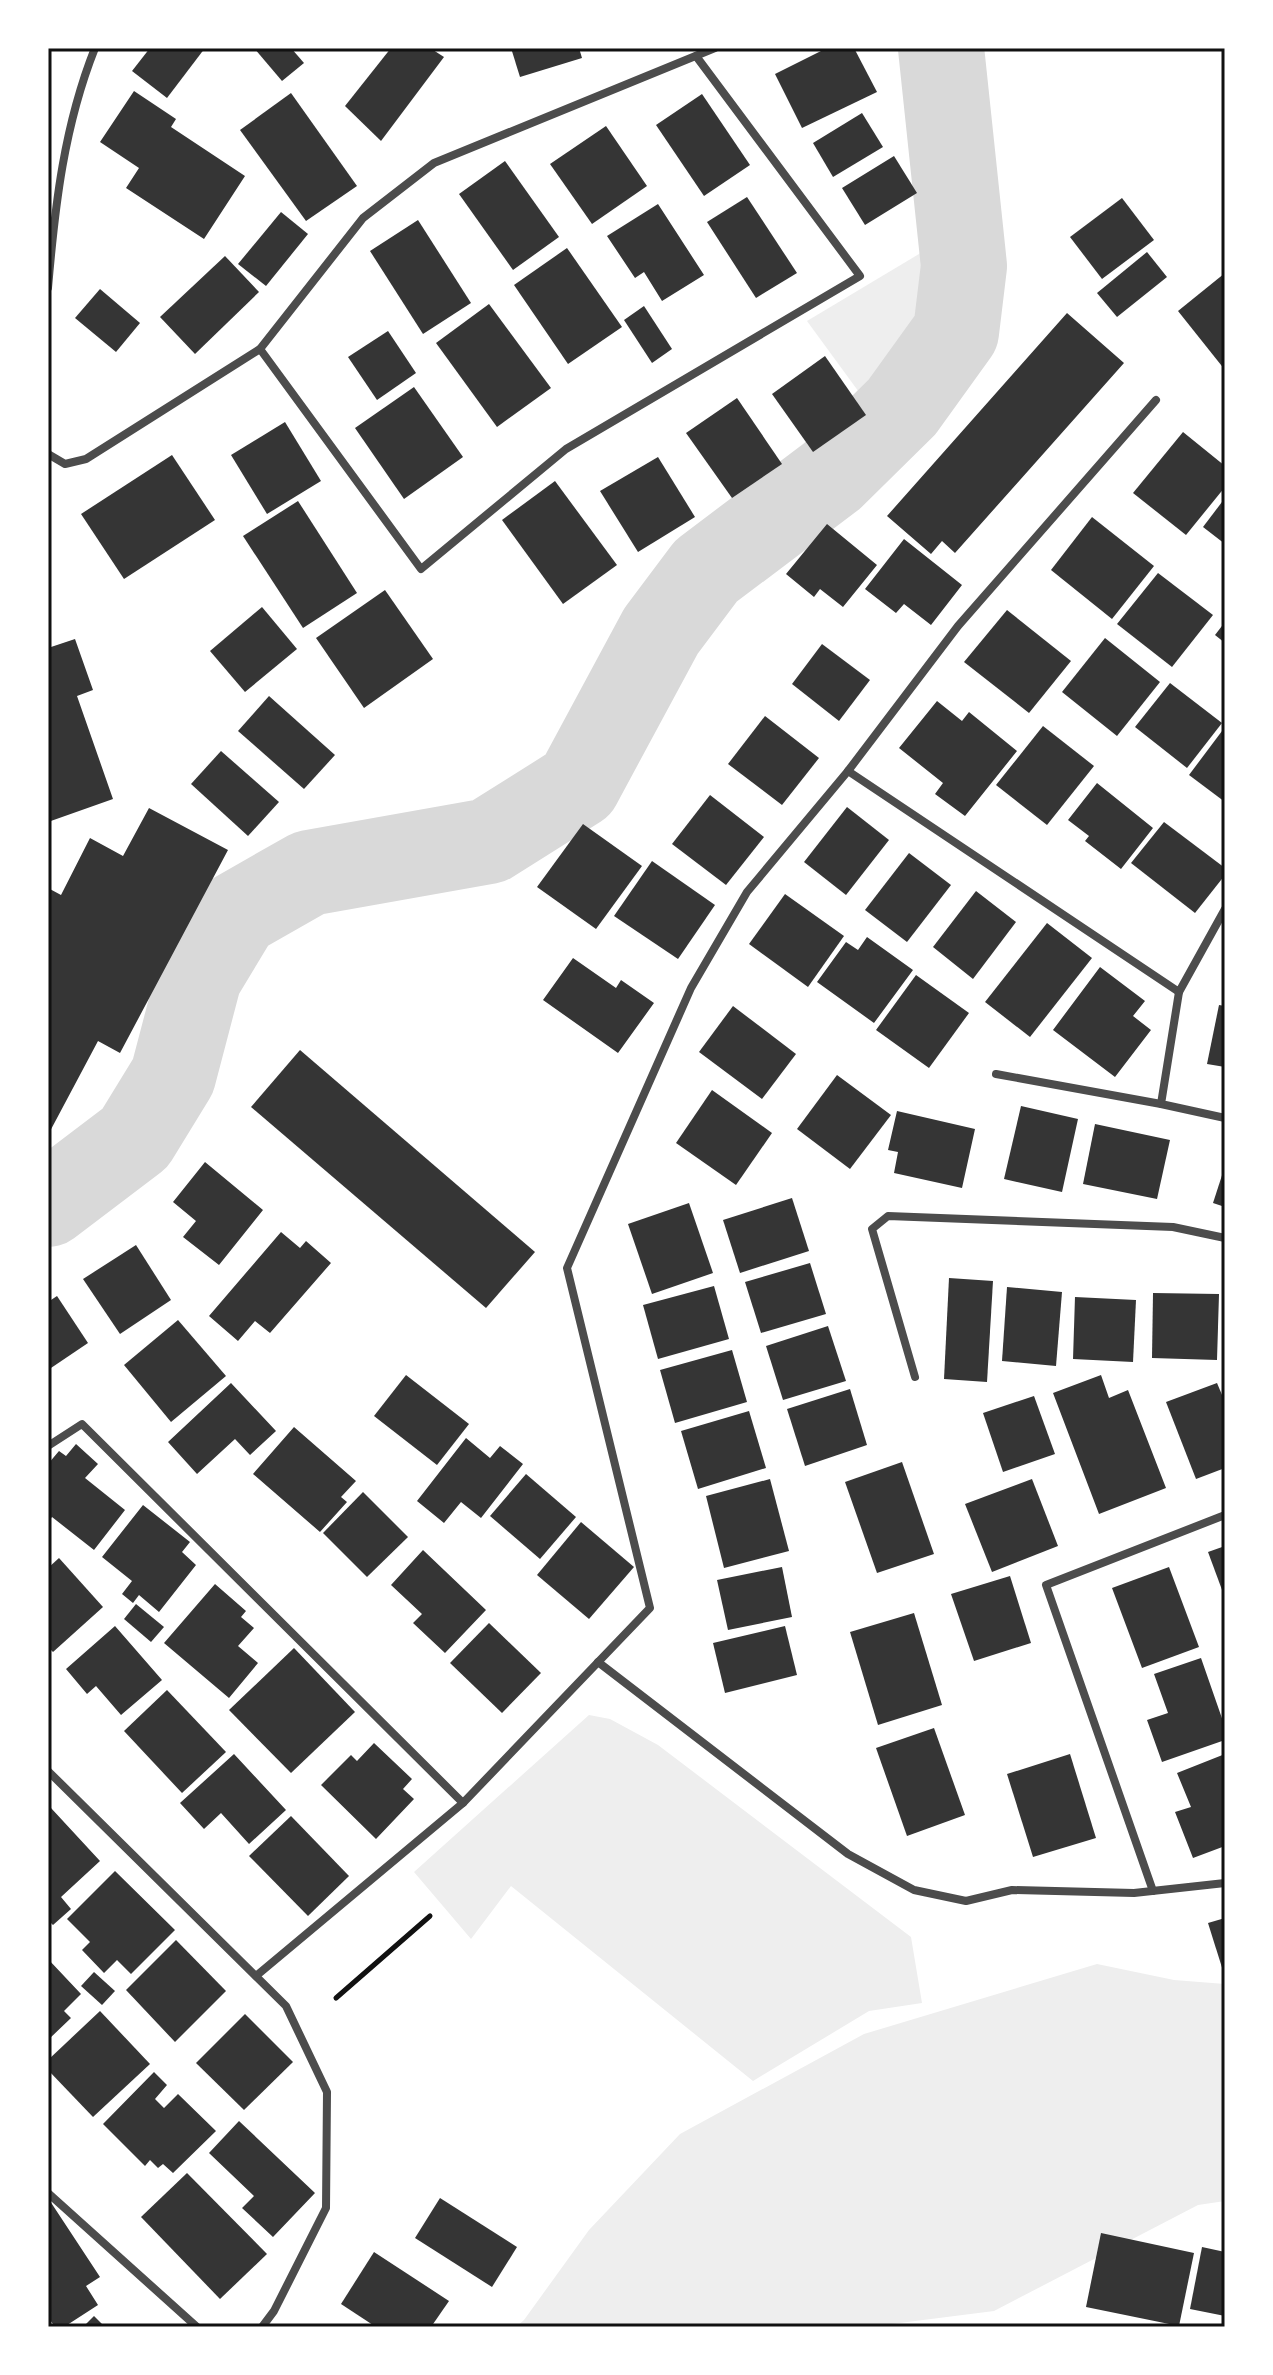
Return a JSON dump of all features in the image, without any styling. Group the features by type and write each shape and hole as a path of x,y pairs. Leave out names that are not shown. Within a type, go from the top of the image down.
{"street":[{"path":"48,288 55,198 66,138 95,48"},
{"path":"48,454 65,464 86,459 260,349 363,218 434,163 715,48"},
{"path":"260,349 421,569 566,449 860,276 696,56"},
{"path":"256,1976 463,1803 650,1608 567,1268 691,988 747,892 848,771 958,626 1156,400"},
{"path":"848,771 1179,992"},
{"path":"1161,1104 1179,992 1225,909"},
{"path":"996,1074 1225,1118"},
{"path":"915,1377 872,1229 888,1216 1173,1227 1225,1238"},
{"path":"48,1446 82,1424 463,1803"},
{"path":"1153,1891 1046,1585 1225,1515"},
{"path":"598,1662 848,1854 914,1890 966,1901 1012,1890 1134,1893 1225,1883"},
{"path":"49,1774 286,2006 327,2092 326,2208 274,2311 262,2327"},
{"path":"48,2193 197,2327"}],"path":[{"path":"336,1998 430,1916"}],"shaded area":[{"path":"924,251 939,271 892,398 875,414 807,321"},
{"path":"589,1715 610,1719 658,1745 911,1937 922,2003 869,2011 753,2081 511,1886 471,1939 414,1872"},
{"path":"1097,1964 1174,1980 1225,1984 1225,2201 1198,2205 994,2311 868,2327 516,2327 589,2230 680,2134 864,2034"}],"building":[{"path":"150,48 205,48 167,98 132,71"},
{"path":"254,48 291,48 304,63 282,81"},
{"path":"391,48 430,48 444,57 381,141 345,106"},
{"path":"511,48 579,48 582,58 520,77"},
{"path":"827,48 854,48 877,92 802,128 775,74"},
{"path":"134,91 176,119 171,127 245,176 204,239 126,188 139,168 100,142"},
{"path":"291,93 357,186 306,221 240,130"},
{"path":"702,94 750,165 704,196 656,125"},
{"path":"862,113 883,147 833,177 813,143"},
{"path":"606,126 647,186 592,224 550,164"},
{"path":"894,156 917,193 865,225 842,188"},
{"path":"505,161 559,237 513,270 459,194"},
{"path":"747,197 797,273 756,298 707,222"},
{"path":"1122,198 1154,240 1102,279 1070,237"},
{"path":"658,204 704,275 662,301 644,272 635,278 607,236"},
{"path":"281,212 308,234 266,286 238,264"},
{"path":"418,220 471,303 423,334 370,251"},
{"path":"567,248 622,327 568,364 514,285"},
{"path":"1147,252 1167,277 1117,317 1097,293"},
{"path":"225,256 259,292 195,354 160,317"},
{"path":"1225,273 1225,370 1178,311"},
{"path":"100,289 140,323 116,352 75,318"},
{"path":"489,304 551,388 497,427 436,343"},
{"path":"644,306 672,349 652,363 624,320"},
{"path":"1067,313 1124,363 955,553 942,541 931,554 887,516"},
{"path":"388,331 416,373 377,400 348,357"},
{"path":"825,356 866,415 813,452 772,394"},
{"path":"414,387 463,457 404,499 355,428"},
{"path":"737,398 782,464 732,498 686,433"},
{"path":"285,422 321,481 267,514 231,455"},
{"path":"1183,432 1225,466 1225,487 1186,535 1133,493"},
{"path":"172,455 215,520 124,579 81,514"},
{"path":"658,457 695,517 638,552 600,491"},
{"path":"555,481 617,565 563,604 502,520"},
{"path":"1225,498 1225,544 1203,527"},
{"path":"298,501 357,593 303,628 243,536"},
{"path":"1092,517 1154,566 1112,619 1051,570"},
{"path":"827,524 877,565 843,607 820,589 814,597 786,574"},
{"path":"904,539 962,585 931,625 904,604 896,613 865,589"},
{"path":"1158,573 1213,615 1172,667 1117,624"},
{"path":"385,590 433,659 364,708 316,638"},
{"path":"262,607 297,649 245,692 210,651"},
{"path":"1007,610 1071,661 1029,713 964,662"},
{"path":"1225,622 1225,643 1215,635"},
{"path":"1105,638 1160,682 1117,736 1062,692"},
{"path":"75,639 93,690 77,696 113,799 48,822 48,648"},
{"path":"822,644 870,680 839,721 792,684"},
{"path":"1170,683 1222,723 1187,768 1135,727"},
{"path":"269,696 335,755 304,789 238,731"},
{"path":"937,701 962,721 969,712 1017,751 965,816 935,794 943,783 899,748"},
{"path":"765,716 819,758 782,805 728,764"},
{"path":"1043,726 1094,766 1047,825 996,785"},
{"path":"1225,727 1225,802 1189,775"},
{"path":"221,751 279,802 248,836 191,784"},
{"path":"1097,783 1153,828 1121,869 1085,841 1089,836 1068,820"},
{"path":"710,795 764,837 726,885 672,844"},
{"path":"847,807 889,840 846,895 804,862"},
{"path":"149,808 228,850 120,1053 98,1041 48,1135 48,888 61,895 90,838 123,856"},
{"path":"1164,822 1225,868 1225,875 1195,913 1131,863"},
{"path":"583,824 642,866 596,929 537,887"},
{"path":"909,853 951,885 907,942 865,910"},
{"path":"652,861 715,905 678,959 614,916"},
{"path":"976,891 1016,922 973,979 933,947"},
{"path":"785,894 844,936 808,987 749,944"},
{"path":"1047,923 1092,958 1030,1037 985,1002"},
{"path":"867,937 913,970 874,1023 817,982 846,942 858,950"},
{"path":"573,958 616,988 621,980 654,1003 618,1053 543,1000"},
{"path":"1100,967 1145,1001 1133,1016 1151,1030 1115,1077 1053,1030"},
{"path":"916,975 969,1013 929,1068 876,1030"},
{"path":"1219,1005 1225,1006 1225,1067 1207,1064"},
{"path":"733,1006 796,1054 762,1099 699,1052"},
{"path":"300,1050 535,1252 486,1308 251,1107"},
{"path":"837,1075 891,1115 850,1169 797,1129"},
{"path":"712,1090 772,1133 736,1185 676,1143"},
{"path":"1021,1106 1078,1119 1062,1192 1004,1179"},
{"path":"897,1111 975,1129 962,1188 894,1173 898,1152 888,1150"},
{"path":"1095,1124 1170,1140 1157,1199 1083,1184"},
{"path":"205,1162 263,1210 219,1265 183,1237 196,1221 173,1202"},
{"path":"1225,1166 1225,1207 1213,1203"},
{"path":"792,1198 809,1251 740,1273 723,1220"},
{"path":"689,1203 713,1273 652,1294 628,1224"},
{"path":"281,1232 300,1248 306,1241 331,1263 270,1333 255,1321 238,1341 209,1316"},
{"path":"136,1245 171,1300 120,1334 83,1279"},
{"path":"810,1263 826,1314 761,1333 745,1282"},
{"path":"949,1278 993,1281 987,1382 944,1379"},
{"path":"714,1286 729,1339 658,1359 643,1305"},
{"path":"1007,1287 1062,1292 1056,1366 1002,1361"},
{"path":"1153,1293 1219,1294 1217,1360 1152,1358"},
{"path":"57,1296 88,1343 48,1370 48,1302"},
{"path":"1075,1297 1136,1300 1133,1362 1073,1359"},
{"path":"178,1320 226,1376 171,1422 124,1365"},
{"path":"828,1326 846,1381 783,1400 766,1346"},
{"path":"732,1350 747,1402 675,1423 660,1370"},
{"path":"406,1375 469,1424 437,1465 374,1416"},
{"path":"1101,1375 1109,1398 1128,1390 1166,1488 1099,1514 1053,1393"},
{"path":"231,1383 276,1431 250,1455 235,1439 197,1474 168,1442"},
{"path":"1217,1383 1225,1402 1225,1468 1196,1479 1166,1402"},
{"path":"850,1389 867,1445 805,1466 787,1409"},
{"path":"1034,1396 1055,1454 1003,1472 983,1413"},
{"path":"749,1411 766,1468 698,1489 681,1431"},
{"path":"294,1427 356,1481 341,1497 347,1502 320,1532 253,1474"},
{"path":"466,1438 490,1458 500,1446 523,1464 481,1518 461,1502 444,1523 417,1501"},
{"path":"76,1444 98,1464 85,1478 125,1510 94,1550 52,1517 48,1522 48,1464 59,1451 66,1456"},
{"path":"902,1462 934,1554 877,1573 845,1482"},
{"path":"526,1474 576,1517 540,1559 490,1516"},
{"path":"770,1479 789,1551 724,1568 706,1496"},
{"path":"1032,1479 1058,1546 992,1572 965,1504"},
{"path":"363,1492 408,1537 367,1577 323,1533"},
{"path":"143,1505 190,1542 182,1552 196,1565 159,1612 139,1595 133,1603 122,1594 132,1581 102,1557"},
{"path":"581,1522 634,1567 589,1619 537,1575"},
{"path":"1225,1546 1225,1598 1208,1552"},
{"path":"423,1550 486,1610 445,1653 413,1623 422,1614 391,1585"},
{"path":"59,1558 103,1607 53,1652 48,1647 48,1568"},
{"path":"782,1567 792,1617 728,1630 717,1580"},
{"path":"1169,1567 1199,1647 1142,1668 1112,1588"},
{"path":"1010,1576 1031,1643 974,1661 951,1594"},
{"path":"215,1584 246,1611 241,1617 254,1628 238,1646 258,1663 229,1698 164,1643"},
{"path":"136,1604 164,1627 151,1642 124,1619"},
{"path":"914,1613 942,1705 878,1725 850,1632"},
{"path":"489,1623 541,1673 502,1713 450,1663"},
{"path":"115,1626 162,1680 121,1715 96,1686 87,1694 66,1669"},
{"path":"785,1626 797,1675 725,1693 713,1643"},
{"path":"294,1648 355,1712 291,1773 229,1710"},
{"path":"1201,1658 1225,1727 1225,1740 1162,1762 1147,1720 1168,1713 1154,1674"},
{"path":"167,1690 226,1752 182,1793 124,1731"},
{"path":"934,1728 965,1815 907,1836 876,1748"},
{"path":"374,1743 412,1779 403,1789 414,1799 376,1839 321,1785 351,1755 357,1761"},
{"path":"234,1754 286,1810 249,1844 221,1813 204,1829 180,1803"},
{"path":"1070,1754 1096,1838 1033,1857 1007,1774"},
{"path":"1225,1754 1225,1846 1193,1858 1175,1812 1191,1807 1177,1773"},
{"path":"51,1808 100,1861 61,1897 71,1909 53,1925 48,1920 48,1811"},
{"path":"291,1816 349,1876 308,1916 249,1856"},
{"path":"115,1871 175,1930 131,1974 117,1960 104,1973 82,1950 90,1942 67,1919"},
{"path":"1225,1918 1225,1974 1224,1974 1208,1923"},
{"path":"176,1940 226,1991 175,2042 126,1990"},
{"path":"48,1959 81,1994 64,2011 71,2018 48,2040"},
{"path":"94,1972 115,1991 102,2005 81,1986"},
{"path":"100,2011 150,2064 93,2117 48,2070 48,2060"},
{"path":"245,2014 293,2062 244,2110 196,2063"},
{"path":"154,2072 167,2085 155,2099 164,2108 178,2094 216,2131 173,2173 163,2164 158,2168 150,2160 145,2166 103,2124"},
{"path":"239,2121 315,2193 273,2237 242,2208 254,2196 209,2153"},
{"path":"187,2173 267,2254 220,2299 141,2217"},
{"path":"440,2198 517,2247 492,2287 415,2238"},
{"path":"50,2201 100,2277 86,2286 98,2305 64,2327 55,2327 48,2317"},
{"path":"1101,2233 1194,2253 1179,2326 1086,2307"},
{"path":"1202,2247 1225,2252 1225,2316 1190,2309"},
{"path":"374,2252 449,2301 431,2327 376,2327 341,2304"},
{"path":"94,2316 105,2327 83,2327"}],"waterway":[{"path":"48,1204 135,1138 173,1076 199,977 237,914 309,873 489,841 578,785 661,631 706,571 832,476 902,407 956,332 964,266 941,48"}]}
